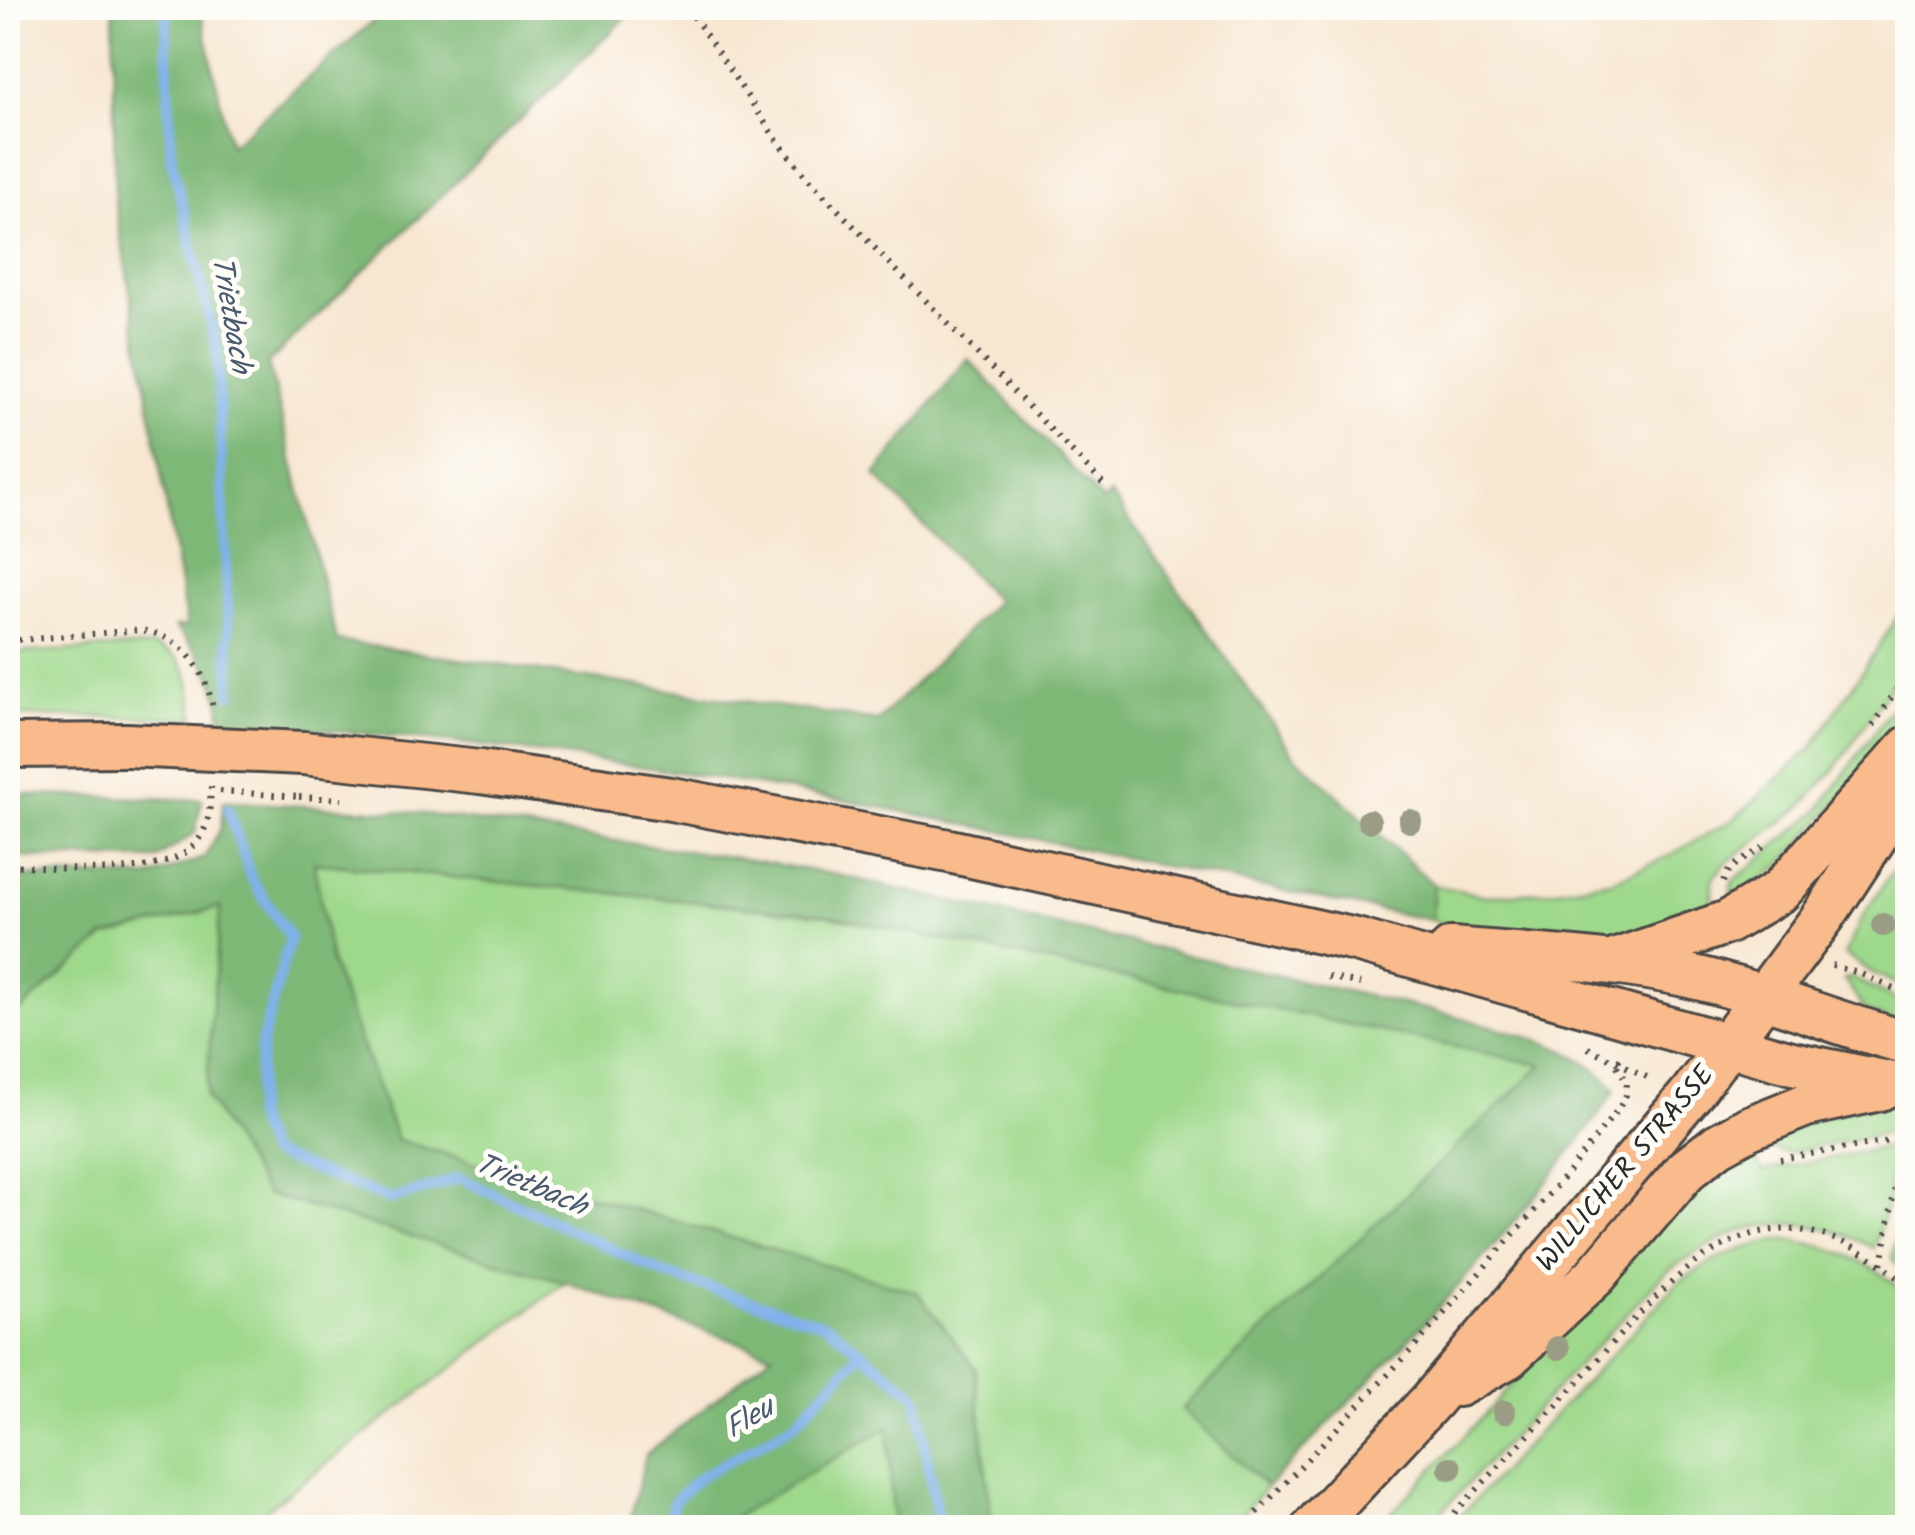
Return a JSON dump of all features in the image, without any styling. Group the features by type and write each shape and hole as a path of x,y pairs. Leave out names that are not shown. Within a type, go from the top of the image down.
{"main road":[{"path":"8,746 126,745 304,753 480,772 671,799 948,851 1356,940 1729,1045 1901,1086"},
{"path":"1604,964 1712,928 1780,892 1908,748"},
{"name":"WILLICHER STRASSE","path":"1313,1528 1432,1400 1729,1045 1823,918 1908,786"},
{"path":"1356,940 1604,964 1702,979 1908,1043"},
{"path":"1432,1400 1508,1357 1596,1276 1686,1170 1718,1145 1806,1105 1901,1086"}],"path":[{"path":"688,8 776,139 810,181 1108,488"},
{"path":"204,790 349,800"},
{"path":"1319,975 1373,988"},
{"path":"1615,1063 1658,1024"},
{"path":"1242,1528 1417,1344 1571,1169 1626,1095 1627,1082 1615,1063 1576,1042"},
{"path":"1749,1128 1768,1154 1780,1158 1905,1138 1882,1264"},
{"path":"1440,1528 1661,1289 1707,1253 1759,1234 1794,1230 1842,1242 1882,1264 1908,1286"}],"green space":[{"path":"113,8 200,8 230,146 388,8 636,8 268,363 337,641 878,721 997,601 875,475 968,359 1103,501 1111,494 1294,755 1434,885 1432,920 780,789 501,748 221,722 214,682 193,647 175,627 187,626 115,203"},
{"path":"1907,603 1907,662 1835,769 1801,807 1726,863 1712,879 1712,912 1677,927 1588,937 1487,932 1432,920 1434,885 1486,896 1611,881 1665,858 1734,819 1812,748"},
{"path":"153,646 182,665 195,718 8,716 8,653"},
{"path":"1907,687 1907,702 1851,787 1776,870 1734,898 1732,882 1818,811"},
{"path":"8,794 202,800 195,833 156,859 8,857"},
{"path":"223,801 418,813 837,875 1496,1027 1565,1051 1602,1075 1615,1091 1493,1246 1267,1487 1182,1409 1542,1065 826,915 314,863 331,963 397,1140 917,1292 975,1368 992,1527 893,1527 888,1427 733,1518 697,1527 628,1527 646,1455 772,1354 565,1282 266,1194 206,1096 220,907 104,937 8,1021 8,876 150,877 204,858 221,828"},
{"path":"1907,849 1907,989 1869,971 1845,954 1863,916"},
{"path":"313,863 826,915 1544,1065 1183,1408 1267,1487 1229,1527 992,1527 975,1368 917,1292 397,1140 331,963"},
{"path":"221,907 206,1096 266,1194 565,1282 243,1527 8,1527 8,1021 104,937"},
{"path":"1852,978 1907,1004 1907,1025 1865,1011 1844,979"},
{"path":"1907,1103 1907,1129 1787,1153 1774,1149 1768,1135 1851,1108"},
{"path":"1750,1144 1762,1171 1893,1146 1887,1204 1874,1248 1816,1227 1790,1224 1764,1226 1714,1242 1663,1275 1427,1527 1377,1528 1491,1408 1654,1223"},
{"path":"1907,1164 1907,1272 1892,1259"},
{"path":"1781,1239 1849,1256 1879,1272 1907,1294 1907,1527 1450,1527 1678,1283 1726,1255"},
{"path":"889,1426 893,1527 697,1528 733,1518"}],"waterway":[{"name":"Trietbach","path":"166,8 171,157 217,350 231,694"},
{"name":"Trietbach","path":"228,809 251,878 290,938 262,1041 255,1116 269,1153 391,1200 460,1178 665,1274 827,1325 917,1396 939,1528"},
{"name":"Fleu","path":"667,1528 674,1501 698,1478 794,1424 863,1351"}]}
